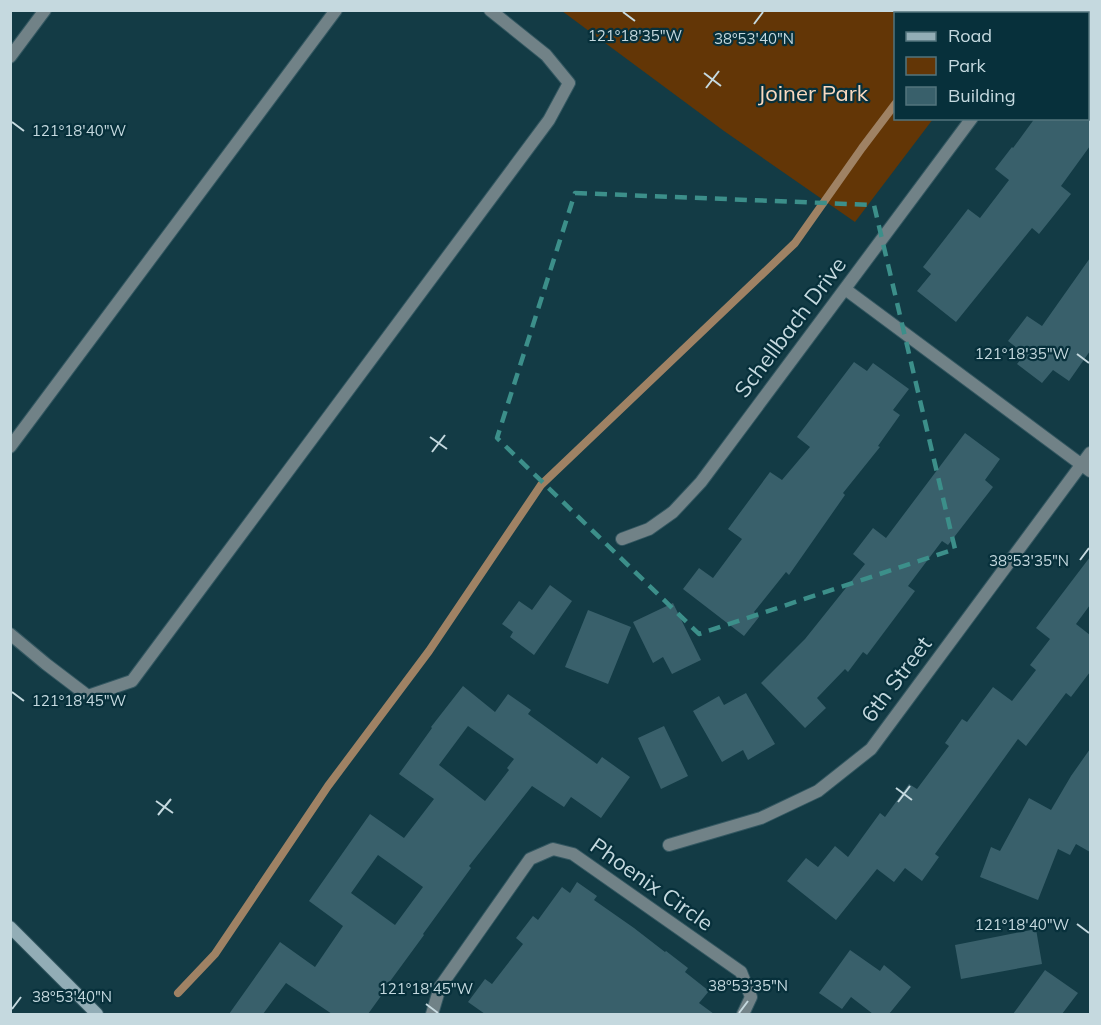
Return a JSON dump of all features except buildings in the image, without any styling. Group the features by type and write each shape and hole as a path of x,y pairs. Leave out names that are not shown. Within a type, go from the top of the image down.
{"main road":[{"path":"10,927 98,1014"}],"street":[{"path":"10,57 45,10"},
{"path":"10,447 336,10"},
{"path":"10,634 88,696 132,681 549,120 568,83 546,55 490,10"},
{"name":"Schellbach Drive","path":"622,539 649,529 673,512 701,482 971,120"},
{"path":"845,288 1086,468"},
{"name":"6th Street","path":"669,845 761,818 819,791 871,749 1086,468 1090,453"},
{"name":"Phoenix Circle","path":"432,1014 440,987 530,858 552,849 573,854 741,972 751,996 743,1014"}],"highlighted area":[{"path":"575,193 874,205 955,549 699,634 497,438"}],"green space":[{"name":"Joiner Park","path":"562,11 1013,11 894,12 894,120 932,120 855,222 724,131"}],"waterway":[{"path":"178,993 215,954 328,786 429,651 541,485 795,243 894,106"}]}
